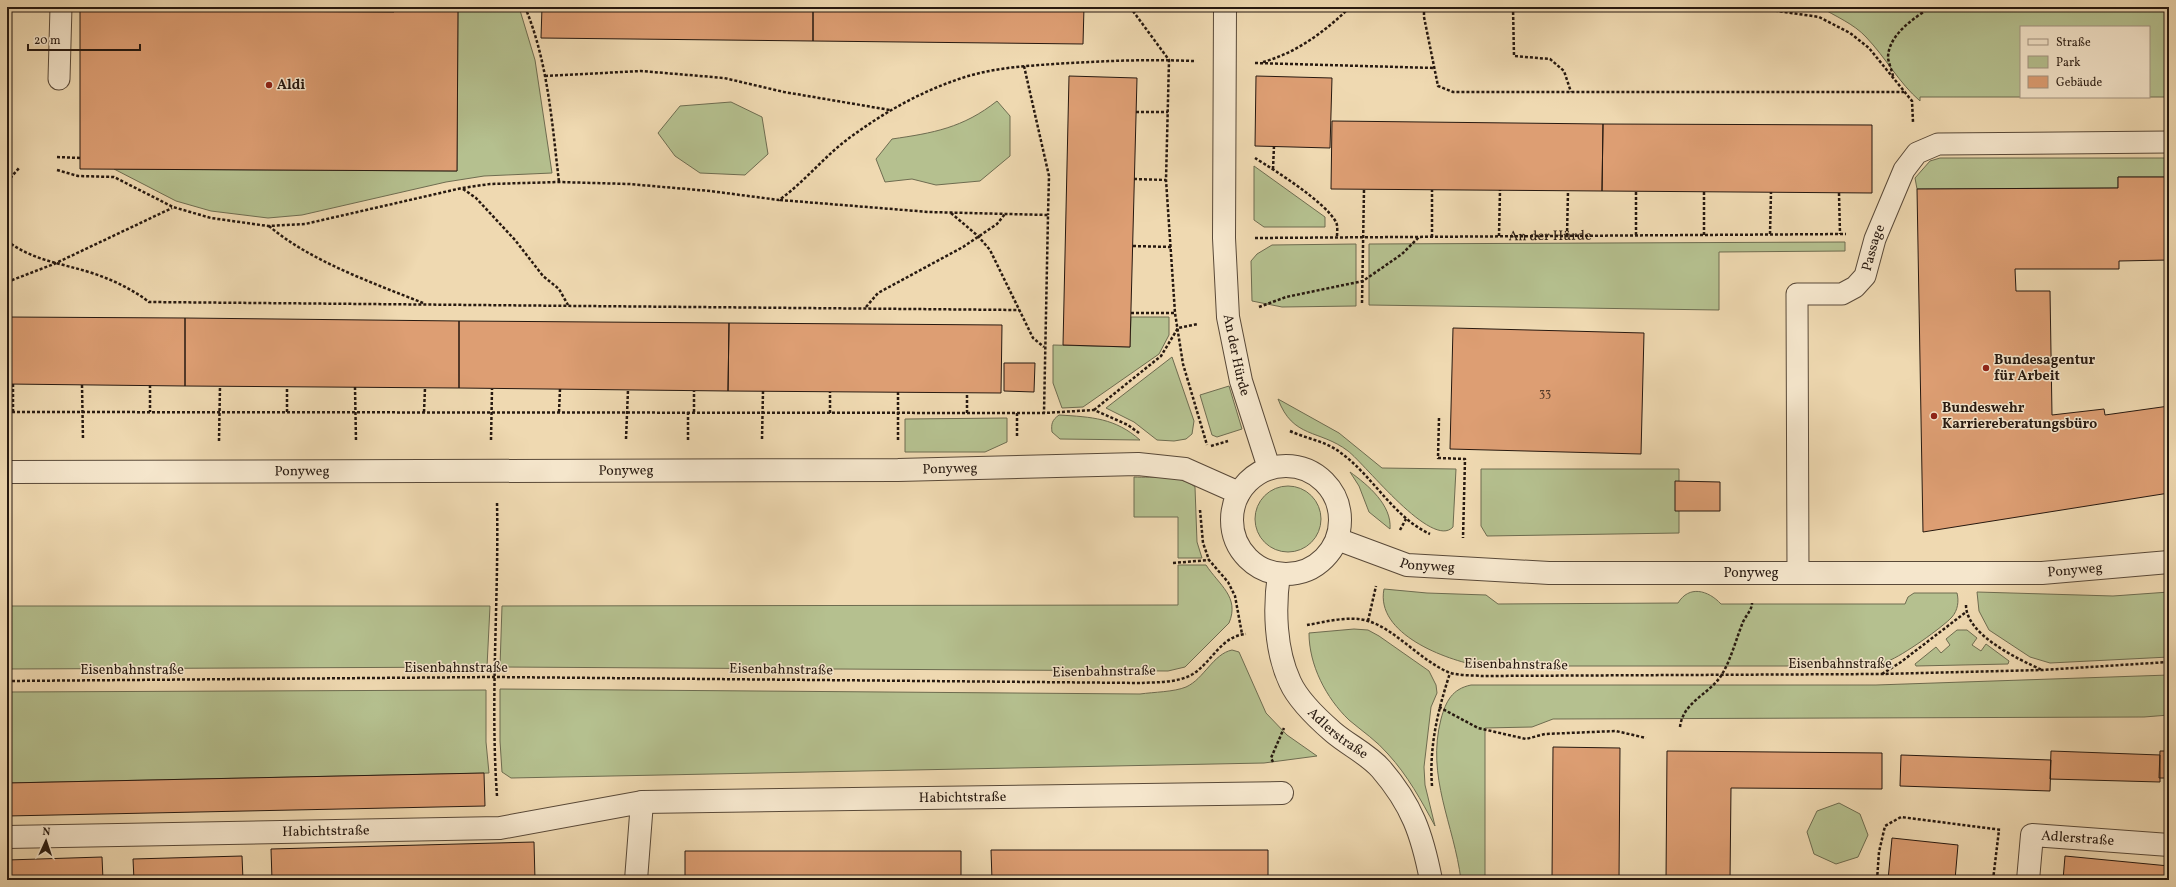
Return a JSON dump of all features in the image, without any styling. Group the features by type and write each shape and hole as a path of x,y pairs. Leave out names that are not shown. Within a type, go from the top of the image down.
{"street":[{"name":"An der Hürde","path":"1225,7 1224,238 1228,317 1241,382 1269,468"},
{"name":"Ponyweg","path":"7,472 762,471 898,470 1138,464 1185,469 1239,493"},
{"path":"1286,465 1297,467 1319,476 1331,489 1338,504 1340,522 1337,539 1325,557 1307,570 1294,574 1279,574 1262,569 1247,558 1237,544 1232,527 1232,509 1239,493 1246,482 1269,468 1286,465"},
{"name":"Ponyweg","path":"1337,539 1406,566 1549,573 2042,573 2169,562"},
{"name":"Adlerstraße","path":"1279,574 1275,605 1282,657 1290,682 1308,706 1333,732 1380,767 1399,790 1416,822 1425,850 1431,880"},
{"name":"Habichtstraße","path":"7,836 500,828 642,802 1282,793"},
{"path":"636,880 642,802"},
{"name":"Adlerstraße","path":"2028,880 2032,835 2169,845"}],"lane":[{"path":"59,79 61,7"},
{"name":"Passage","path":"1798,573 1797,294 1842,294 1855,287 1865,276 1875,239 1904,170 1918,153 1938,144 2169,142"}],"path":[{"path":"525,7 531,23 545,76 559,182"},
{"path":"1130,7 1170,60 1166,180 1175,313 1183,364 1210,455 1200,492 1200,522 1203,543 1209,560 1228,582 1235,596 1242,634"},
{"path":"1350,7 1305,44 1278,58 1261,63 1435,68"},
{"path":"1424,7 1424,17 1438,86 1453,92 1904,92"},
{"path":"1513,7 1514,56 1550,59 1564,71 1571,92"},
{"path":"1750,7 1819,17 1850,33 1869,48 1912,101 1913,123 1918,153"},
{"path":"1777,12 1778,7"},
{"path":"1894,79 1888,58 1891,46 1901,30 1931,7"},
{"path":"779,200 795,189 850,136 890,110 926,92 964,77 1024,66 1109,60 1224,62"},
{"path":"1024,66 1049,176 1044,413"},
{"path":"545,76 641,71 724,78 784,92 890,110"},
{"path":"1136,112 1168,112"},
{"path":"1224,139 1273,169 1329,211 1337,224 1338,237"},
{"path":"1273,169 1274,146"},
{"path":"57,157 80,158"},
{"path":"7,182 18,168"},
{"path":"57,170 78,176 114,178 173,207 211,218 268,226 305,224 462,188 490,184 559,182 629,184 710,191 779,200 951,213 1048,215"},
{"path":"1134,179 1166,180"},
{"path":"462,188 476,198 515,240 543,276 559,289 568,305"},
{"path":"1362,303 1364,190"},
{"path":"1432,190 1432,237"},
{"path":"1499,236 1500,190"},
{"path":"1567,236 1568,191"},
{"path":"1636,191 1636,235"},
{"path":"1704,192 1704,235"},
{"path":"1770,234 1771,192"},
{"path":"1839,193 1840,234"},
{"path":"7,282 54,264 173,207"},
{"path":"951,213 978,236 990,250 1034,338 1045,348"},
{"path":"866,308 878,294 963,248 997,224 1005,214"},
{"path":"268,226 282,237 348,272 426,304"},
{"name":"An der Hürde","path":"1224,238 1853,234 1875,239"},
{"path":"7,412 1044,413 1094,410 1161,356 1178,328 1228,317 1286,297 1363,281 1402,254 1419,237"},
{"path":"7,241 22,252 54,264 92,273 131,289 149,302 1019,310"},
{"path":"1133,246 1171,247"},
{"path":"1131,313 1175,313"},
{"path":"13,384 13,412"},
{"path":"82,385 84,472"},
{"path":"150,385 150,412"},
{"path":"218,472 220,386"},
{"path":"287,387 287,412"},
{"path":"355,387 356,472"},
{"path":"424,388 424,412"},
{"path":"492,389 493,471 499,570 493,678 493,742 500,828"},
{"path":"559,412 560,389"},
{"path":"625,471 628,390"},
{"path":"694,391 694,412"},
{"path":"762,471 763,391"},
{"path":"830,392 830,413"},
{"path":"898,392 898,470"},
{"path":"967,393 967,412"},
{"path":"1439,418 1438,458 1465,459 1463,540"},
{"path":"1258,433 1282,427 1300,436 1324,442 1342,453 1406,520"},
{"path":"1173,563 1209,560"},
{"path":"1680,727 1681,716 1685,709 1711,688 1721,675 1745,617 1752,608 1752,572"},
{"path":"1966,574 1966,612 1976,628 1995,646 2042,670"},
{"path":"1881,674 1901,662 1966,612"},
{"name":"Eisenbahnstraße","path":"7,681 493,678 1141,683 1177,680 1193,674 1220,646 1232,638 1242,634 1347,620 1368,621 1389,632 1433,664 1450,673 1482,676 1881,674 2042,670 2169,662"},
{"path":"1432,787 1431,770 1433,733 1439,707 1450,673"},
{"path":"1282,793 1271,758 1285,725 1308,706"},
{"path":"1439,707 1478,728 1526,739 1545,734 1616,731 1646,738"},
{"path":"1877,880 1879,852 1885,826 1901,816 2032,835"},
{"path":"1993,880 1999,830"}],"green space":[{"path":"458,7 519,7 535,60 552,173 484,176 446,182 302,215 268,218 211,211 176,201 114,169 457,171"},
{"path":"1820,7 2169,7 2169,97 2150,97 2150,26 2020,26 2020,97 1920,97 1920,101 1912,94 1873,45 1861,32"},
{"path":"997,101 1010,116 1010,156 980,181 936,185 912,179 885,182 876,159 892,139 947,128 972,117"},
{"path":"731,102 762,117 768,154 745,175 700,173 675,156 658,133 680,106"},
{"path":"1940,158 2169,158 2169,177 2118,177 2118,188 1917,189 1915,178 1930,161"},
{"path":"1254,166 1325,217 1325,227 1264,227 1254,220"},
{"path":"1845,242 1845,251 1719,252 1719,310 1369,305 1369,244"},
{"path":"1356,244 1356,306 1282,307 1252,301 1251,261 1257,254 1272,245"},
{"path":"1131,317 1169,317 1169,335 1159,354 1083,407 1062,408 1053,383 1053,345 1130,347"},
{"path":"1172,357 1194,421 1192,434 1186,439 1174,441 1157,440 1134,422 1106,408"},
{"path":"1229,386 1242,429 1217,437 1212,435 1200,395"},
{"path":"1278,399 1339,433 1382,468 1456,469 1453,527 1443,531 1430,527 1415,517 1399,503 1348,451 1327,439 1308,432 1291,421 1284,412"},
{"path":"1059,415 1093,418 1112,423 1131,433 1140,440 1060,439 1052,432 1053,420"},
{"path":"1007,418 1007,442 985,452 905,452 905,419"},
{"path":"1481,469 1679,469 1679,533 1487,536 1481,526"},
{"path":"1350,472 1378,496 1390,520 1390,529 1369,512 1359,486"},
{"path":"1134,477 1174,478 1189,483 1195,487 1197,542 1202,558 1178,558 1178,517 1134,517"},
{"path":"1288,486 1301,489 1311,496 1318,506 1321,519 1318,532 1311,542 1301,549 1288,552 1275,549 1265,542 1258,532 1255,519 1258,506 1265,496 1275,489"},
{"path":"1178,565 1206,565 1230,598 1232,614 1229,623 1185,667 1168,671 500,667 502,606 1178,605"},
{"path":"1384,589 1427,593 1486,595 1498,604 1678,603 1682,597 1693,592 1710,595 1721,604 1905,604 1908,597 1914,593 1957,593 1958,602 1956,611 1952,617 1922,641 1883,663 1867,666 1480,666 1449,658 1432,651 1401,632 1390,619 1384,605"},
{"path":"1977,592 2113,596 2169,592 2169,657 2050,663 2030,657 1989,630 1979,611"},
{"path":"7,606 490,606 487,667 7,669"},
{"path":"1354,629 1368,630 1379,636 1429,671 1436,685 1437,693 1431,707 1424,767 1425,785 1435,826 1402,771 1379,745 1349,720 1333,702 1320,680 1312,657 1309,633"},
{"path":"1957,630 1967,630 1977,638 1972,645 1981,651 1986,644 2009,661 2008,664 1916,666 1915,664 1936,647 1941,653 1950,645 1946,639"},
{"path":"1232,650 1239,652 1266,713 1287,735 1317,756 1264,763 511,778 502,772 500,741 500,689 1140,694 1170,691 1186,687 1198,678 1219,656"},
{"path":"2169,675 2169,715 2144,717 1553,719 1532,727 1485,728 1485,880 1461,880 1458,859 1439,781 1437,740 1443,713 1448,701 1454,693 1459,689 1471,685 1876,685"},
{"path":"486,690 486,742 489,773 7,783 7,692"},
{"path":"1839,803 1860,814 1868,835 1858,857 1836,864 1814,854 1807,832 1817,811"}],"building":[{"name":"Aldi","path":"394,7 458,7 457,171 80,169 80,10 394,12"},
{"path":"542,7 813,7 813,41 541,38"},
{"path":"813,7 1084,7 1083,44 813,41"},
{"path":"1069,76 1137,78 1130,347 1063,345"},
{"path":"1256,76 1332,78 1330,148 1255,146"},
{"path":"1332,121 1603,124 1602,191 1331,189"},
{"path":"1603,124 1872,125 1872,193 1602,191"},
{"name":"Bundesagentur für Arbeit","path":"2118,177 2169,177 2169,260 2119,261 2119,269 2015,269 2016,291 2050,291 2052,415 2104,409 2105,415 2169,406 2169,493 1923,532 1917,189 2118,188"},
{"path":"7,317 185,318 185,386 7,384"},
{"path":"185,318 459,321 459,388 185,386"},
{"path":"459,321 729,323 728,391 459,388"},
{"path":"729,323 1002,325 1001,393 728,391"},
{"path":"1453,328 1644,333 1641,454 1450,449"},
{"path":"1004,363 1035,363 1034,392 1004,391"},
{"path":"1675,481 1720,482 1720,511 1675,511"},
{"path":"1553,747 1620,748 1619,880 1552,880"},
{"path":"1667,751 1882,753 1882,789 1731,788 1730,880 1666,880"},
{"path":"2051,751 2160,755 2160,782 2050,779"},
{"path":"2160,751 2169,751 2169,778 2159,778"},
{"path":"1901,755 2051,760 2050,791 1900,786"},
{"path":"484,773 485,806 7,816 7,783"},
{"path":"1892,838 1958,845 1955,880 1888,880"},
{"path":"534,842 535,880 272,880 271,849"},
{"path":"991,850 1268,850 1268,880 992,880"},
{"path":"685,851 961,851 961,880 685,880"},
{"path":"242,856 243,880 134,880 133,859"},
{"path":"2065,856 2169,866 2169,880 2063,880"},
{"path":"102,857 103,880 7,880 7,860"}],"place":[{"name":"Aldi","path":"269,85"},
{"name":"Bundesagentur für Arbeit","path":"1986,368"},
{"name":"Bundeswehr Karriereberatungsbüro","path":"1934,416"}]}
